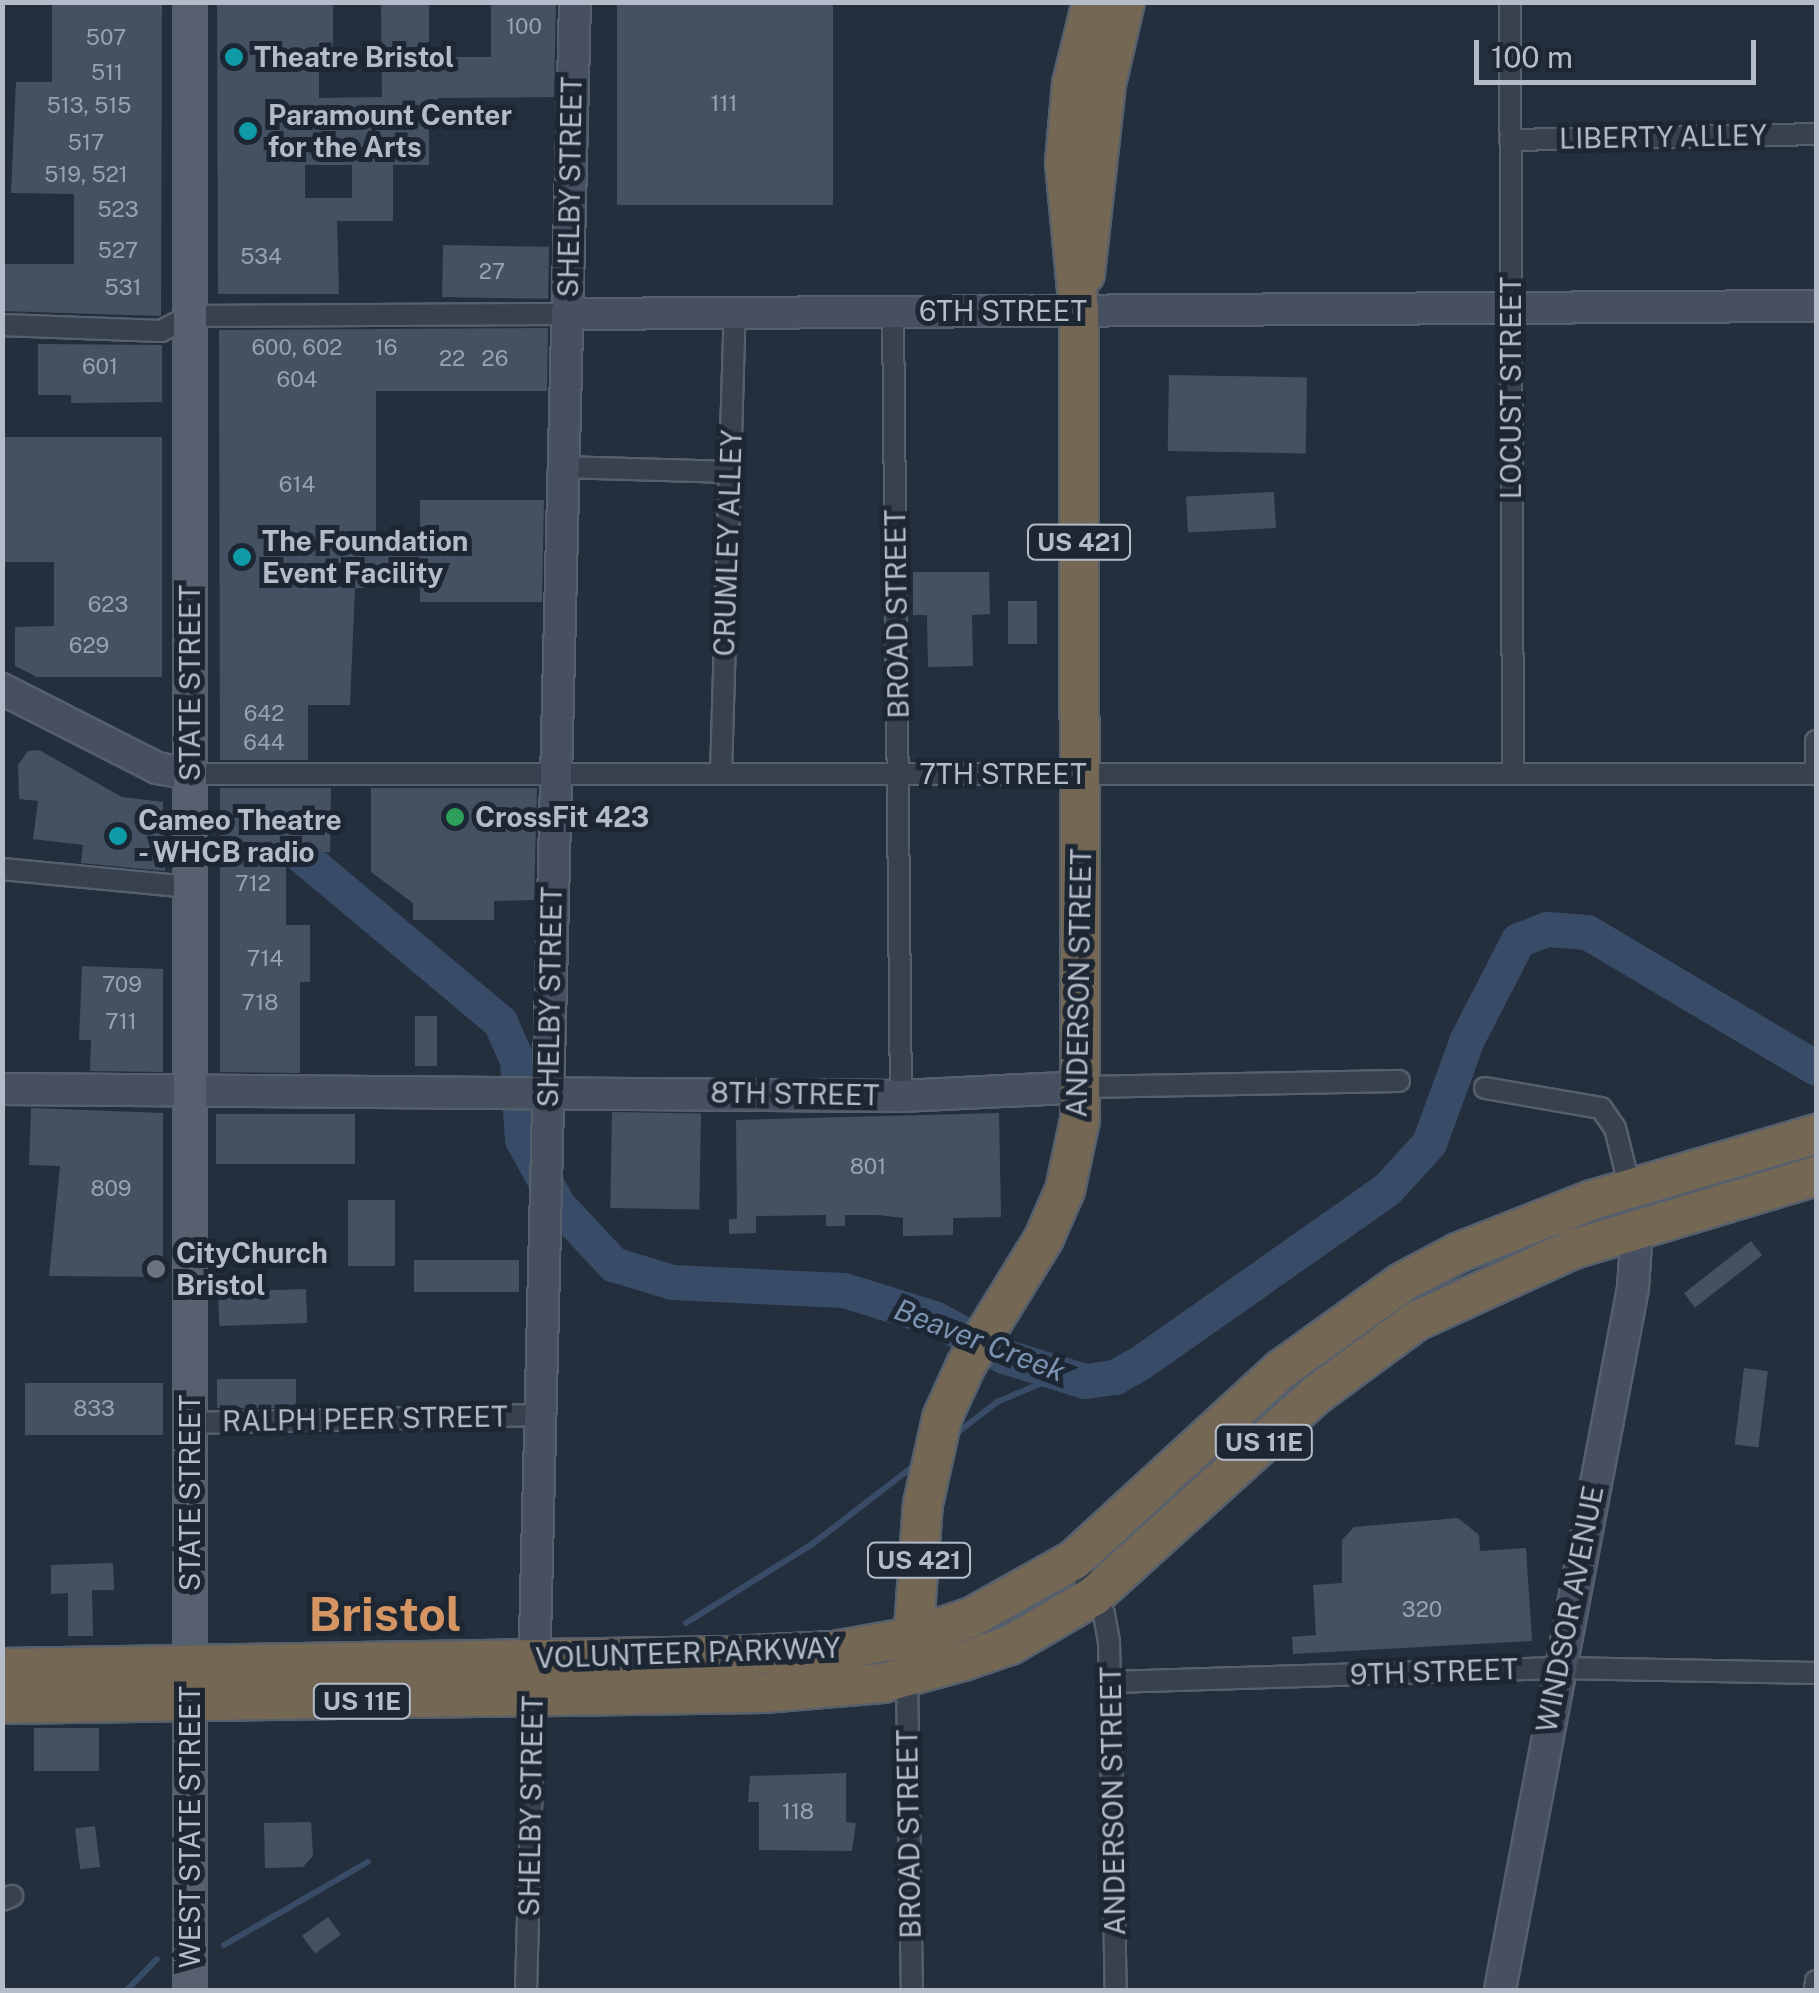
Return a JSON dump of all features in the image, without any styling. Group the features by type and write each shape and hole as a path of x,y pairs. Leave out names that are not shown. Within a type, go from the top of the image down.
{"highway":[{"name":"ANDERSON STREET","path":"907,1678 916,1636 925,1484 952,1391 1065,1190 1082,1088 1079,311 1065,162 1072,84 1092,2"},
{"name":"ANDERSON STREET","path":"1079,311 1106,84 1126,2"},
{"name":"VOLUNTEER PARKWAY","path":"190,1663 834,1652 916,1636 972,1617 1074,1560 1330,1330 1460,1252 1630,1188 1816,1134"},
{"name":"VOLUNTEER PARKWAY","path":"190,1702 782,1692 907,1678 1010,1645 1094,1596 1304,1405 1390,1339 1502,1278 1637,1228 1816,1176"},
{"path":"1630,1188 1637,1228"},
{"name":"US 11E","path":"2,1668 190,1663"},
{"name":"US 11E","path":"2,1704 190,1702"}],"main road":[{"name":"STATE STREET","path":"190,2 190,1663"},
{"name":"WEST STATE STREET","path":"190,1663 190,1990"}],"street":[{"name":"SHELBY STREET","path":"526,1990 546,1211 541,1095 556,774 575,2"},
{"name":"LOCUST STREET","path":"1510,2 1513,774"},
{"name":"LIBERTY ALLEY","path":"1510,140 1816,134"},
{"name":"6TH STREET","path":"2,325 161,330 190,316 1816,306"},
{"name":"BROAD STREET","path":"894,312 902,1096"},
{"name":"CRUMLEY ALLEY","path":"720,774 735,313"},
{"path":"564,467 730,472"},
{"path":"2,690 157,768 190,774"},
{"path":"1816,741 1816,774"},
{"name":"7TH STREET","path":"190,774 1816,774"},
{"path":"2,868 190,887"},
{"name":"8TH STREET","path":"2,1089 190,1095 902,1096 1399,1081"},
{"path":"1485,1088 1601,1108 1616,1128 1630,1188"},
{"name":"WINDSOR AVENUE","path":"1500,1990 1633,1288 1637,1228"},
{"name":"RALPH PEER STREET","path":"190,1424 540,1415"},
{"name":"ANDERSON STREET","path":"1074,1560 1106,1624 1112,1682 1116,1990"},
{"name":"9TH STREET","path":"1112,1682 1558,1668 1816,1672"},
{"name":"BROAD STREET","path":"907,1678 912,1990"},
{"path":"1815,1990 1816,1981"}],"building":[{"path":"52,2 162,2 161,316 2,311 2,264 74,264 74,194 11,193 16,82 52,82"},
{"path":"217,2 333,2 333,62 319,62 319,98 382,97 381,2 429,2 429,57 491,57 491,2 556,2 554,97 439,98 429,104 429,165 393,165 393,221 337,221 339,294 218,294","holes":["305,165 352,165 352,198 305,198"]},
{"path":"617,2 833,2 833,205 617,205"},
{"path":"443,245 549,247 548,299 442,297"},
{"path":"548,328 547,391 376,391 376,534 420,534 420,500 544,500 542,602 420,602 420,588 355,588 350,705 308,705 308,760 220,760 219,330"},
{"path":"38,344 162,345 162,402 71,403 71,395 38,395"},
{"path":"1169,375 1307,377 1306,453 1168,451"},
{"path":"2,437 162,437 162,677 37,677 15,666 15,627 54,626 54,562 2,562"},
{"path":"1274,492 1276,528 1188,533 1186,497"},
{"path":"913,572 989,572 990,614 972,615 973,666 928,667 927,615 913,615"},
{"path":"1008,601 1037,601 1037,644 1008,644"},
{"path":"39,750 122,797 163,802 165,871 81,863 83,845 33,839 38,801 19,799 18,765 28,751"},
{"path":"220,788 331,788 330,852 286,853 286,925 310,925 310,982 300,982 300,1073 220,1072"},
{"path":"371,788 537,788 534,900 494,901 494,920 413,920 413,903 371,872"},
{"path":"82,966 163,969 163,1072 90,1071 91,1040 79,1040"},
{"path":"415,1016 437,1016 437,1066 415,1066"},
{"path":"31,1108 163,1113 163,1277 49,1276 60,1166 29,1165"},
{"path":"612,1112 701,1114 699,1210 610,1208"},
{"path":"999,1113 1001,1217 953,1218 953,1235 903,1236 903,1218 845,1215 845,1226 826,1226 826,1215 756,1216 756,1233 729,1234 729,1219 737,1219 736,1120"},
{"path":"216,1114 355,1114 355,1164 216,1164"},
{"path":"348,1200 395,1200 395,1266 348,1266"},
{"path":"1751,1241 1762,1255 1695,1308 1684,1293"},
{"path":"414,1260 519,1260 519,1292 414,1292"},
{"path":"306,1289 307,1323 219,1326 218,1292"},
{"path":"1744,1368 1768,1371 1758,1447 1735,1444"},
{"path":"217,1379 296,1379 296,1408 217,1408"},
{"path":"25,1383 163,1383 163,1435 25,1435"},
{"path":"1458,1518 1479,1535 1480,1551 1526,1548 1532,1641 1293,1654 1292,1637 1316,1635 1313,1585 1342,1583 1342,1540 1354,1527"},
{"path":"113,1563 114,1590 92,1590 93,1636 68,1636 68,1593 51,1594 51,1565"},
{"path":"34,1728 99,1728 99,1771 34,1771"},
{"path":"846,1773 846,1822 856,1823 852,1851 759,1850 759,1802 748,1802 750,1776"},
{"path":"311,1822 313,1856 303,1867 265,1868 264,1823"},
{"path":"95,1826 100,1867 80,1869 75,1828"},
{"path":"328,1917 341,1935 315,1954 302,1936"}],"waterway":[{"name":"Beaver Creek","path":"301,855 500,1022 517,1060 522,1139 558,1205 613,1264 672,1282 844,1290 934,1318 1004,1356 1085,1381 1115,1377 1141,1362 1387,1189 1429,1143 1467,1039 1518,940 1547,929 1587,932 1816,1068"},
{"path":"953,1436 997,1402 1063,1374"},
{"path":"686,1623 811,1545 915,1465"},
{"path":"224,1945 368,1862"},
{"path":"127,1990 157,1959"}],"place":[{"name":"Theatre Bristol","path":"234,57"},
{"name":"Paramount Center for the Arts","path":"248,131"},
{"name":"The Foundation Event Facility","path":"242,557"},
{"name":"CrossFit 423","path":"455,817"},
{"name":"Cameo Theatre - WHCB radio","path":"118,836"},
{"name":"CityChurch Bristol","path":"156,1269"}],"district":[{"name":"Bristol","path":"385,1614"}]}
